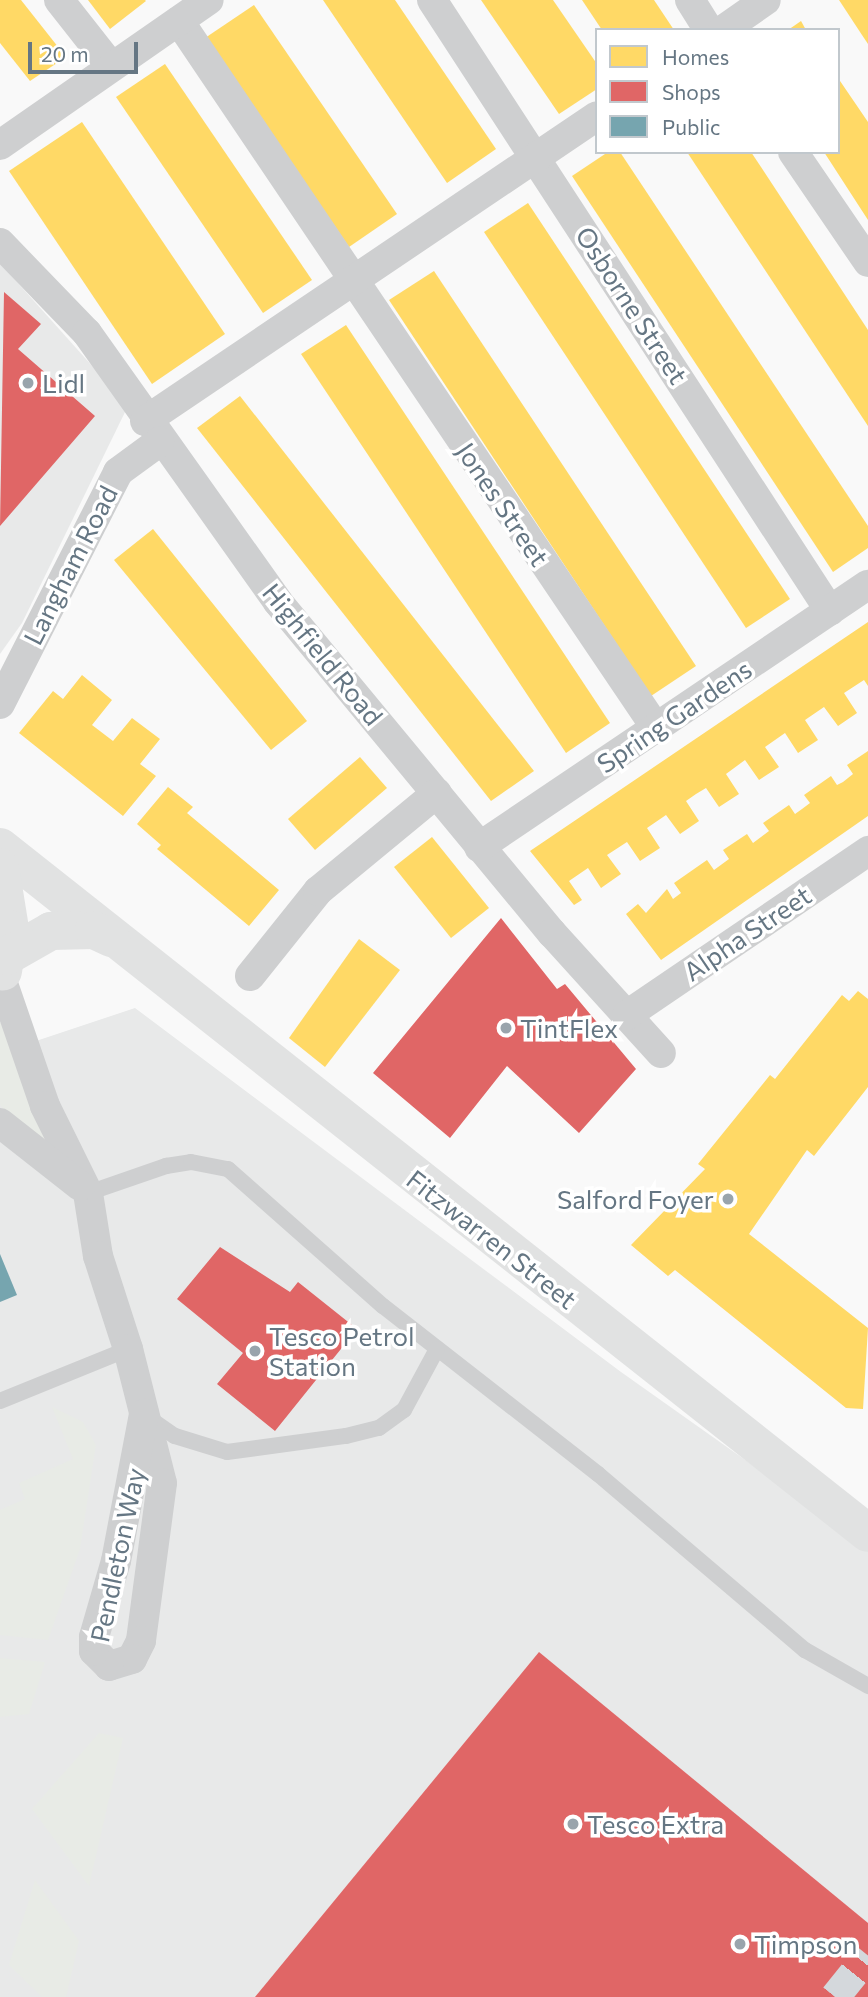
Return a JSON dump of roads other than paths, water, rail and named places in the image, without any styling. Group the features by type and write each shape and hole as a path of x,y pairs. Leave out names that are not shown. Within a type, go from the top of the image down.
{"street":[{"path":"59,0 111,66"},
{"path":"0,145 209,0"},
{"name":"Osborne Street","path":"432,0 830,611"},
{"path":"690,0 708,28"},
{"path":"726,28 766,0"},
{"name":"Jones Street","path":"179,20 656,728"},
{"name":"Langham Road","path":"0,704 118,472 191,388 595,117"},
{"path":"794,154 868,262"},
{"name":"Highfield Road","path":"0,243 87,333 152,431 278,602 479,847 661,1053"},
{"name":"Spring Gardens","path":"479,847 868,585"},
{"path":"250,976 318,891 437,793"},
{"name":"Fitzwarren Street","path":"0,847 868,1533"},
{"name":"Alpha Street","path":"627,1015 868,851"},
{"path":"0,867 10,899 3,971"},
{"name":"Fitzwarren Street","path":"3,971 29,939 70,928 119,942"},
{"name":"Pendleton Way","path":"3,971 45,1106 88,1193 98,1256 128,1349 144,1414 162,1507 141,1641 132,1659 109,1666 94,1651 94,1637 116,1561 144,1414"},
{"path":"0,1123 88,1193"}],"lane":[{"path":"88,1193 166,1166 191,1162 228,1169 437,1349 598,1474 805,1650 868,1686"},
{"path":"0,1401 128,1349"},
{"path":"144,1414 175,1436 227,1452 346,1436 379,1427 404,1410 437,1349"}],"tunnel":[{"path":"835,1997 868,1956"}],"place":[{"name":"Lidl","path":"28,383"},
{"name":"TintFlex","path":"506,1028"},
{"name":"Salford Foyer","path":"728,1199"},
{"name":"Tesco Petrol Station","path":"255,1351"},
{"name":"Tesco Extra","path":"573,1824"},
{"name":"Timpson","path":"740,1944"}]}
